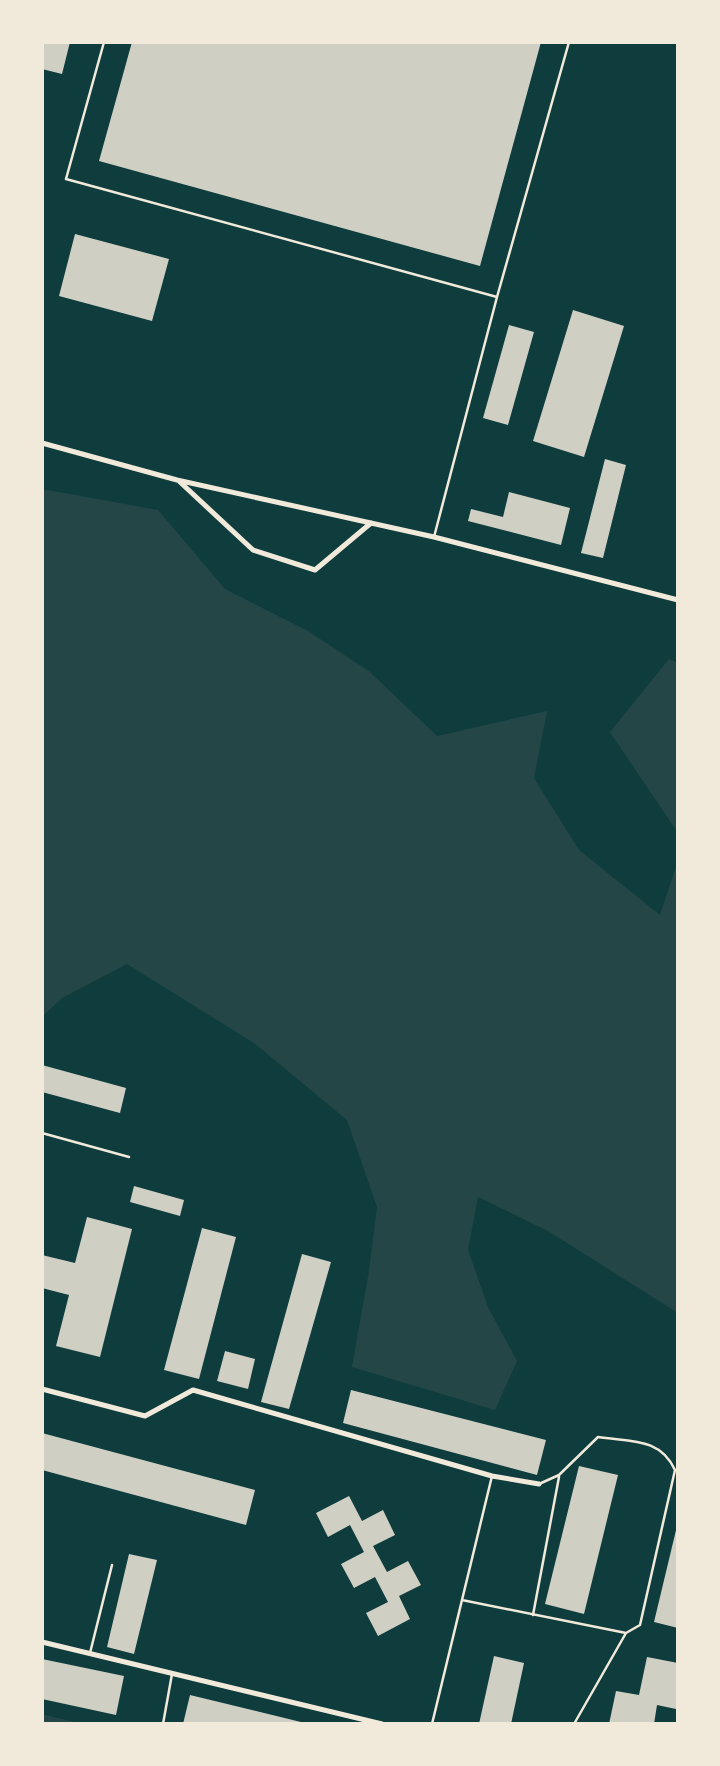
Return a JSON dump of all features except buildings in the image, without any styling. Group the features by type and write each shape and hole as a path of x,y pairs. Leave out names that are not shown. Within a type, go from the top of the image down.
{"street":[{"path":"42,443 177,480 434,537 678,600"},
{"path":"177,480 253,550 315,570 371,523"},
{"path":"42,1389 145,1416 193,1390 492,1476 539,1484"},
{"path":"42,1642 382,1724"}],"lane":[{"path":"104,42 66,179 497,297"},
{"path":"434,537 497,297 569,42"},
{"path":"42,1133 129,1157"},
{"path":"539,1484 559,1475 598,1437 657,1446 669,1456 678,1459"},
{"path":"573,1724 626,1633 640,1625 675,1470 669,1456"},
{"path":"533,1615 559,1475"},
{"path":"432,1724 492,1476"},
{"path":"90,1653 112,1565"},
{"path":"462,1600 626,1633"},
{"path":"163,1724 172,1674"}],"shaded area":[{"path":"42,489 158,510 225,589 308,631 370,672 437,736 547,711 534,778 579,850 660,915 678,861 678,1313 548,1231 478,1197 468,1250 488,1307 517,1361 495,1410 352,1367 377,1207 347,1120 254,1043 127,964 62,998 42,1017"},
{"path":"669,659 678,663 678,833 610,732"},
{"path":"42,1714 82,1724 42,1724"}]}
